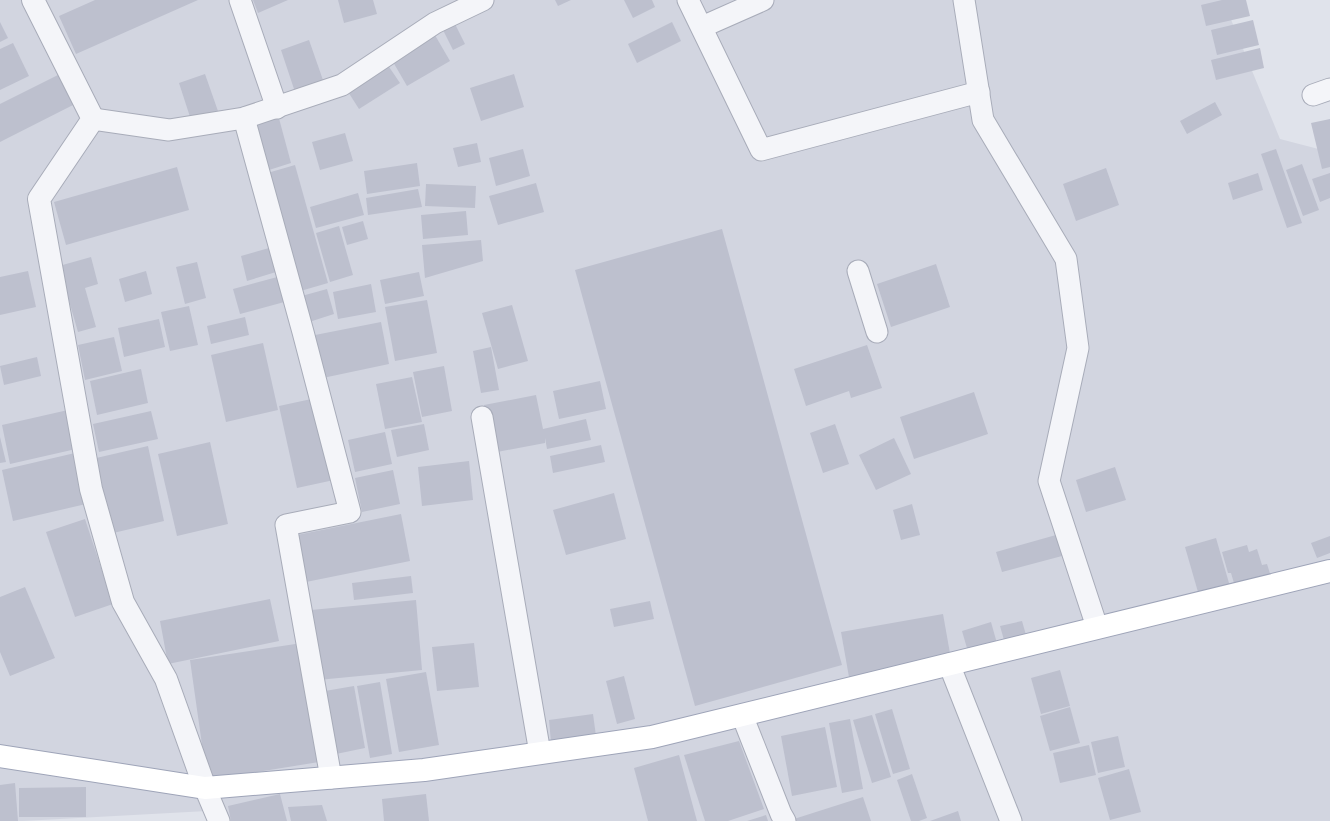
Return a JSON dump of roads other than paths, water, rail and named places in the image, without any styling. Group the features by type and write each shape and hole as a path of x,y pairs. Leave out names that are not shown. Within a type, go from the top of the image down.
{"main road":[{"path":"0,756 205,788 424,770 652,737 1330,571"}],"street":[{"path":"33,0 93,119"},
{"path":"240,0 277,108"},
{"path":"93,119 169,130 244,118 277,108 342,85 435,23 483,0"},
{"path":"688,0 761,150 979,92"},
{"path":"702,27 763,0"},
{"path":"964,0 983,120 1066,259 1078,348 1049,481 1098,628"},
{"path":"244,118 303,332 350,512 286,525 331,778"},
{"path":"93,119 39,199 91,489 123,602 166,679 205,788 219,821"},
{"path":"858,271 877,332"},
{"path":"482,417 540,753"},
{"path":"949,664 1011,821"},
{"path":"742,715 785,821"}]}
